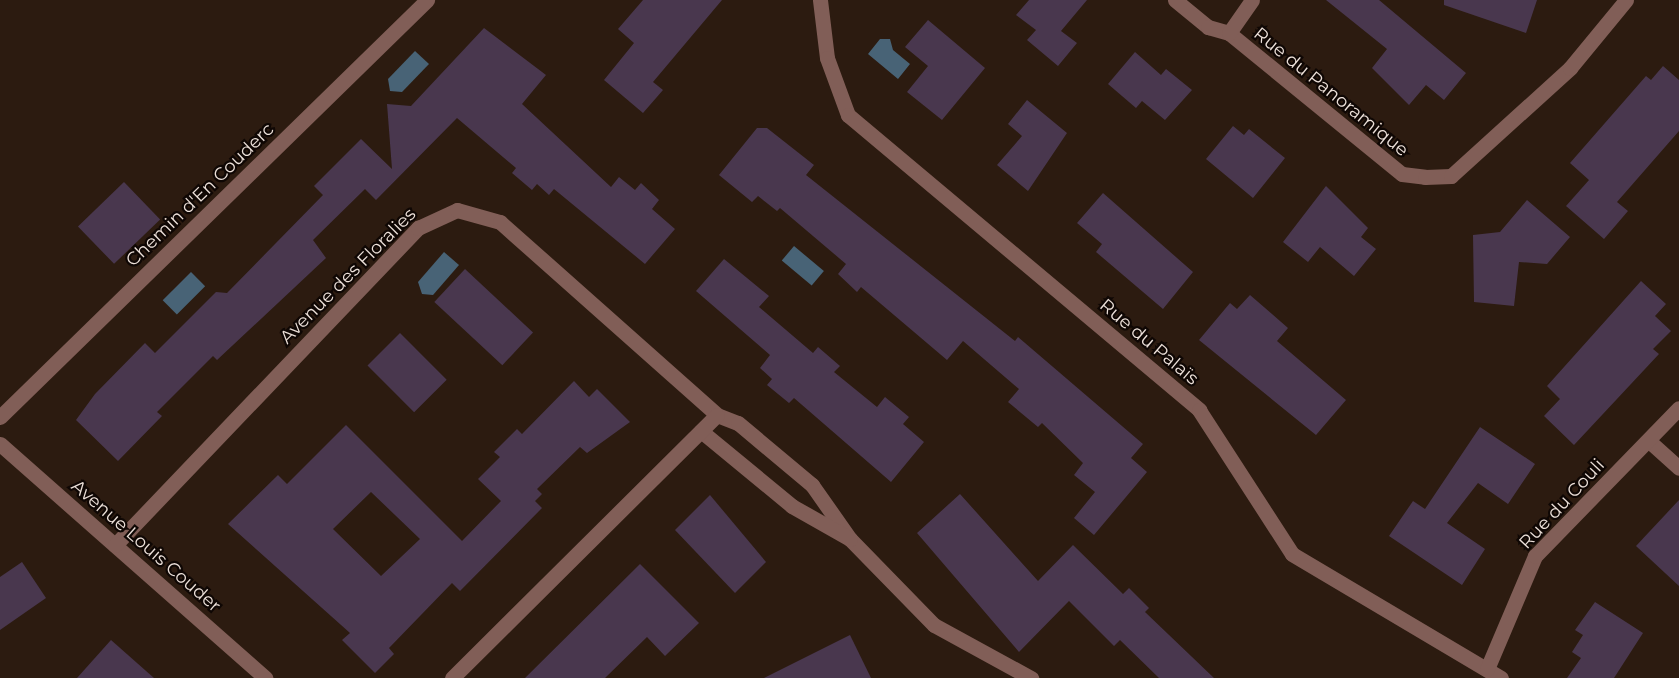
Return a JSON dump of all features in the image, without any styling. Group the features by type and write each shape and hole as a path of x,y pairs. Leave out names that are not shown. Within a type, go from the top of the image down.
{"street":[{"name":"Chemin d'En Couderc","path":"0,417 428,0"},
{"name":"Rue du Palaïs","path":"820,0 827,58 848,115 1199,410 1292,554 1501,678"},
{"name":"Rue du Panoramique","path":"1175,0 1208,27 1228,33 1402,174 1451,176 1570,68 1626,0"},
{"name":"Rue du Panoramique","path":"1228,33 1252,0"},
{"name":"Avenue des Floralies","path":"115,545 418,228 457,210 500,222 717,415 738,423 812,485 850,539"},
{"name":"Rue du Couli","path":"1487,669 1535,556 1679,408"},
{"path":"452,678 717,415"},
{"path":"701,431 792,506 850,539 934,625 1031,678"},
{"path":"1649,441 1679,468"},
{"name":"Avenue Louis Couder","path":"0,444 265,678"}],"water":[{"path":"880,39 890,39 893,50 910,64 898,79 868,54"},
{"path":"415,51 429,64 402,92 390,91 388,79"},
{"path":"794,246 824,271 812,286 782,261"},
{"path":"444,252 459,265 433,295 422,294 418,282"},
{"path":"191,272 205,286 177,314 163,300"}],"building":[{"path":"643,0 722,0 653,82 663,90 643,113 604,80 634,43 618,29"},
{"path":"1029,0 1087,0 1061,31 1077,43 1058,66 1027,40 1036,30 1016,15"},
{"path":"1326,0 1379,0 1466,73 1444,100 1426,85 1409,105 1372,68 1387,49"},
{"path":"1444,0 1537,0 1526,33 1444,5"},
{"path":"928,20 985,68 942,120 907,92 928,66 905,47"},
{"path":"484,28 546,75 522,104 611,187 619,177 635,190 641,183 659,200 652,209 675,229 645,264 554,189 549,195 537,184 532,190 512,173 516,168 457,118 376,200 365,189 313,240 326,258 217,360 213,356 157,412 162,416 118,461 76,420 95,394 145,343 155,353 216,292 227,293 323,195 314,186 361,139 392,169 387,104 411,106"},
{"path":"1135,52 1161,75 1166,69 1192,90 1165,120 1142,101 1136,108 1108,84"},
{"path":"1663,66 1679,80 1679,131 1617,202 1628,211 1604,239 1566,206 1589,180 1570,163 1646,76 1651,80"},
{"path":"1027,100 1067,133 1028,191 997,165 1022,136 1008,124"},
{"path":"1233,126 1244,135 1249,129 1285,158 1253,198 1206,159"},
{"path":"757,128 767,128 814,165 806,175 1015,341 1018,337 1143,444 1131,458 1147,472 1094,535 1074,518 1095,492 1074,475 1083,463 1042,423 1038,427 1008,402 1019,389 963,341 947,360 861,287 857,292 838,274 846,264 780,208 777,211 758,196 752,202 719,175"},
{"path":"124,182 160,219 114,264 78,226"},
{"path":"1326,186 1368,228 1361,237 1376,249 1354,276 1320,247 1308,262 1283,242"},
{"path":"1103,193 1193,272 1163,309 1096,252 1102,244 1077,223"},
{"path":"1527,200 1570,237 1547,264 1519,262 1514,306 1474,302 1473,235 1500,232"},
{"path":"724,259 769,296 759,307 813,353 818,347 840,366 834,372 877,407 885,397 909,417 903,424 924,442 891,482 794,398 789,403 767,385 772,379 760,368 770,355 696,291"},
{"path":"465,269 533,332 502,365 434,302"},
{"path":"1641,281 1666,304 1655,316 1671,331 1653,349 1659,354 1574,445 1544,416 1560,399 1547,386"},
{"path":"1250,295 1288,328 1277,341 1346,400 1316,435 1199,340 1230,303 1237,309"},
{"path":"400,333 447,380 414,412 367,366"},
{"path":"574,381 589,397 597,389 630,422 587,453 580,447 537,489 542,494 535,501 542,508 460,591 452,583 389,648 394,654 375,673 342,640 350,633 228,524 278,475 287,484 346,425 462,541 501,501 478,479 500,457 494,452 517,429 522,434","holes":["371,492 420,539 381,576 333,529"]},
{"path":"1480,427 1535,464 1508,504 1478,483 1447,523 1485,549 1462,585 1389,536 1413,501 1425,509"},
{"path":"960,494 1038,581 1073,545 1123,594 1129,588 1149,608 1145,612 1214,678 1159,678 1120,640 1114,646 1069,601 1019,652 917,533"},
{"path":"710,495 766,562 735,593 675,530"},
{"path":"1679,500 1679,586 1636,546"},
{"path":"22,562 46,598 0,630 0,577"},
{"path":"640,564 699,623 665,656 647,637 605,678 525,678"},
{"path":"1595,602 1643,633 1614,678 1567,678 1581,658 1572,652 1583,635 1575,630"},
{"path":"850,635 871,678 764,678"},
{"path":"111,640 154,678 77,678"}]}
